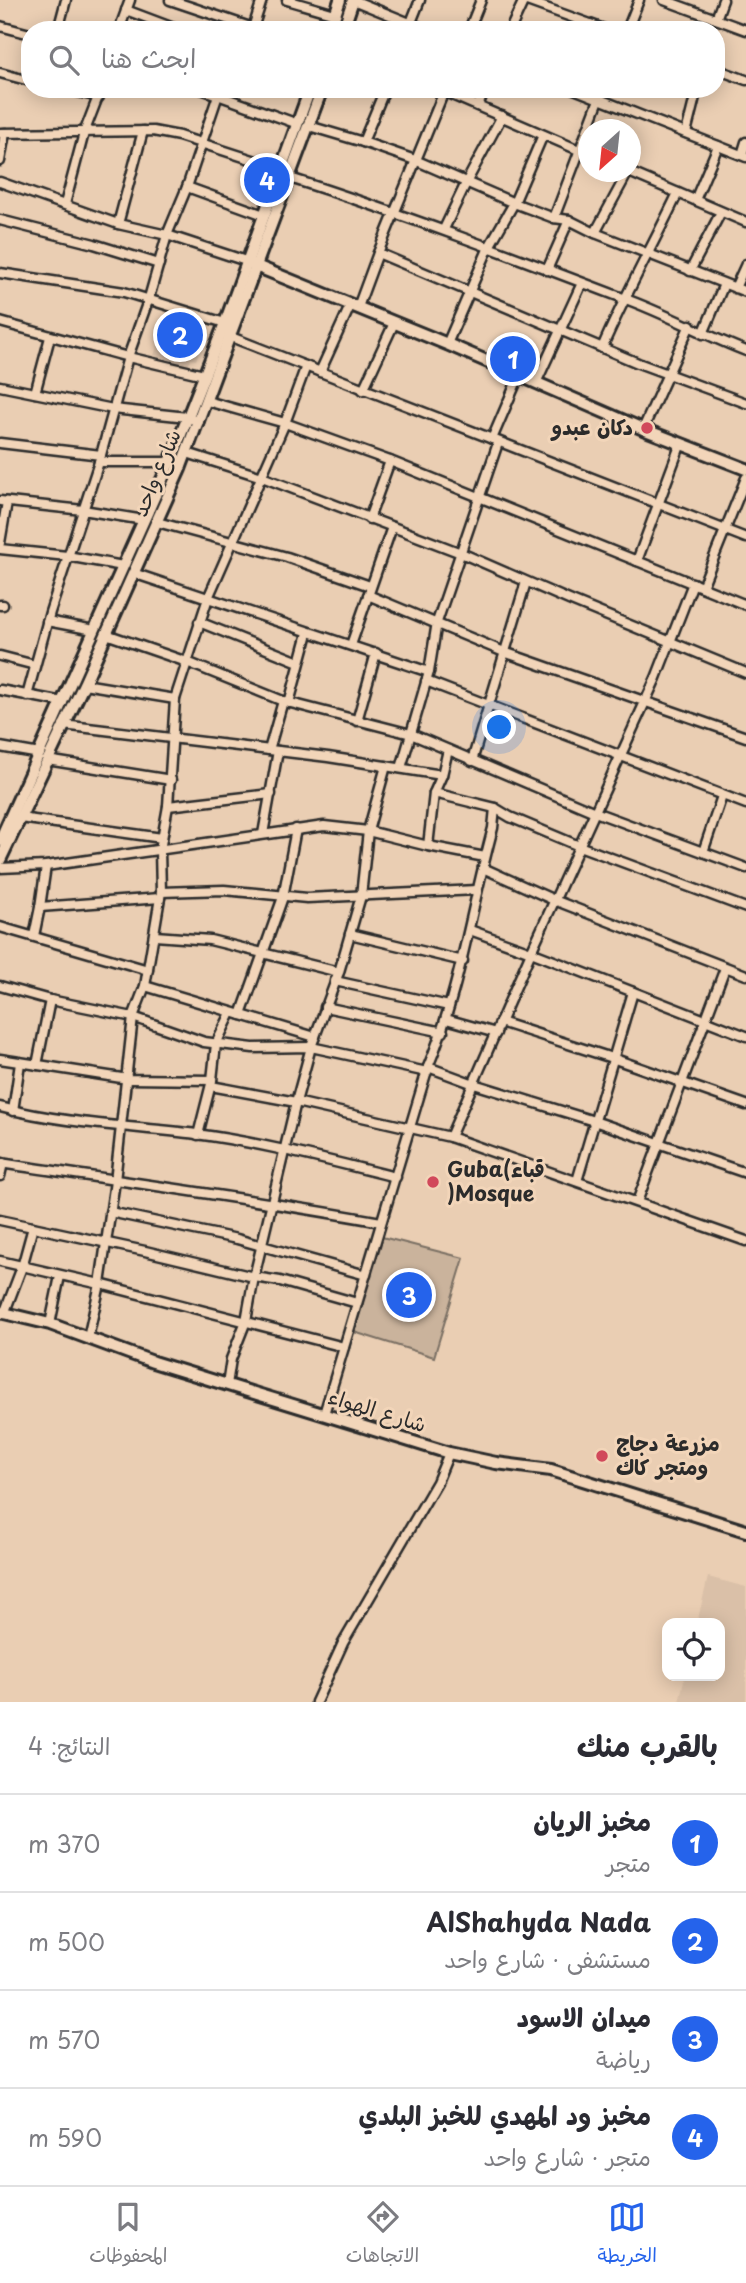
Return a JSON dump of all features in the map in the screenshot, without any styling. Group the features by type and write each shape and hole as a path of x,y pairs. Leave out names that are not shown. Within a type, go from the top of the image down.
{"street":[{"path":"60,21 66,0"},
{"path":"122,21 130,0"},
{"path":"170,0 232,21"},
{"path":"255,21 262,0"},
{"path":"287,0 335,14"},
{"path":"333,21 340,0"},
{"path":"346,21 353,0 398,21"},
{"path":"411,21 420,0"},
{"path":"473,21 481,0"},
{"path":"514,21 523,0 582,21"},
{"path":"631,21 639,0"},
{"path":"665,0 721,21"},
{"path":"716,19 723,0"},
{"path":"126,10 155,21"},
{"path":"725,22 746,30"},
{"path":"0,26 21,32"},
{"path":"725,72 746,80"},
{"path":"0,73 21,79"},
{"path":"65,204 84,133 98,98"},
{"path":"27,696 47,621 100,458 128,357 149,299 167,235 187,187 217,98"},
{"path":"227,98 415,160 514,203 554,218 569,220 595,233 746,292"},
{"name":"شارع واحد","path":"0,840 10,816 84,684 187,453 290,178 308,98"},
{"name":"شارع واحد","path":"43,757 62,702 170,462 225,323 281,169 318,98"},
{"path":"363,142 381,98"},
{"path":"320,372 355,306 396,212 440,98"},
{"path":"460,98 578,150"},
{"path":"478,106 481,98"},
{"path":"686,133 695,98"},
{"path":"593,119 599,99 744,156 746,142"},
{"path":"444,229 502,117"},
{"path":"118,224 142,131"},
{"path":"0,161 2,133 142,131 164,133 281,169"},
{"path":"447,344 489,247 514,203 543,135"},
{"path":"695,200 719,146"},
{"path":"554,218 578,165"},
{"path":"641,177 746,222"},
{"path":"290,178 444,229 624,298 746,351"},
{"path":"0,182 118,224 167,235 246,261 257,268 447,344 643,429 746,469"},
{"path":"595,233 623,182"},
{"path":"187,187 264,215"},
{"path":"602,348 624,298 649,254 678,193"},
{"path":"690,271 721,212"},
{"path":"0,220 159,264"},
{"path":"547,270 569,220"},
{"path":"378,253 471,290 602,348 746,403"},
{"path":"736,288 746,264"},
{"path":"0,273 124,292 225,323"},
{"path":"536,383 582,284"},
{"path":"703,334 724,284"},
{"path":"0,322 204,376"},
{"path":"363,390 394,323"},
{"path":"643,429 690,325"},
{"path":"35,393 50,337"},
{"path":"231,337 746,538"},
{"path":"88,1338 100,1284 115,1181 133,1017 145,986 155,936 160,895 160,850 171,780 175,699 208,598 285,424 306,366"},
{"path":"401,768 427,676 437,622 495,441 519,376"},
{"path":"0,386 113,409 187,417 199,422"},
{"path":"207,401 285,424 390,461 746,605"},
{"path":"0,443 100,458 170,462"},
{"path":"637,561 681,443"},
{"path":"187,453 262,477 461,553 746,673"},
{"path":"369,519 390,461"},
{"path":"702,587 746,478"},
{"path":"0,543 4,502 83,510 144,520"},
{"path":"157,522 234,541 309,564 504,652 588,684 746,737"},
{"path":"351,645 392,527"},
{"path":"0,549 67,556 123,566"},
{"path":"133,573 308,633 376,653 488,706 746,804"},
{"path":"472,761 526,582"},
{"path":"450,1137 554,900 646,702 693,583"},
{"path":"47,621 94,630"},
{"path":"200,622 299,662"},
{"path":"263,834 271,794 274,751 308,633"},
{"path":"106,634 187,662 286,702 411,734 595,812 746,868"},
{"path":"357,721 376,653"},
{"path":"0,656 34,665"},
{"path":"82,656 93,663"},
{"path":"84,684 175,699"},
{"path":"0,690 62,702"},
{"path":"63,725 442,775"},
{"path":"0,747 171,780"},
{"path":"428,846 434,793 448,750"},
{"path":"227,1385 232,1359 246,1321 284,1150 311,1047 339,972 361,896 368,831 386,766"},
{"path":"434,793 495,808 579,846 746,908"},
{"path":"168,806 271,794"},
{"path":"703,852 722,796"},
{"path":"324,1415 427,1069 443,1032 463,961 495,808"},
{"path":"10,816 162,838"},
{"name":"شارع واحد","path":"0,860 10,816"},
{"path":"0,869 46,866 324,826 368,831 485,857"},
{"path":"241,1015 283,897 296,830"},
{"path":"34,936 46,866"},
{"path":"483,868 554,900 746,975"},
{"path":"40,908 216,889 283,897 477,890"},
{"path":"0,927 148,970"},
{"path":"470,930 746,1036"},
{"path":"350,934 463,961"},
{"path":"155,936 210,940 339,972"},
{"path":"638,1202 725,968"},
{"path":"335,981 449,1006"},
{"path":"0,986 50,1000 133,1017 204,1042 253,1048 311,1047 427,1069 594,1121 746,1174"},
{"path":"145,986 315,1037"},
{"path":"577,1181 633,992"},
{"path":"37,1065 50,1000"},
{"path":"325,1007 443,1032"},
{"path":"198,1135 211,1083 216,1044 231,1013"},
{"path":"446,1019 496,1033"},
{"path":"500,1022 746,1104"},
{"path":"0,1059 128,1079 211,1083 410,1127 450,1137 746,1241"},
{"path":"13,1111 20,1063"},
{"path":"0,1107 284,1150 396,1177"},
{"path":"0,1176 1,1163 273,1202 382,1222"},
{"path":"110,1212 263,1247 366,1275"},
{"path":"0,1220 280,1281 357,1303"},
{"path":"2,1313 22,1267 33,1227"},
{"path":"0,1261 344,1347"},
{"path":"50,1324 60,1276"},
{"name":"شارع الهواء","path":"2,1313 50,1324 153,1362 449,1453 496,1463 551,1470 746,1531"},
{"path":"316,1702 343,1643 437,1482 449,1453"}],"shaded area":[{"path":"170,311 203,324 195,345 199,352 196,360 191,359 188,367 154,355"},
{"path":"382,1237 464,1258 434,1357 354,1332"},
{"path":"708,1577 746,1587 746,1702 679,1702 684,1681 725,1681 725,1618 698,1618"}],"place":[{"name":"مخبز ود المهدي للخبز البلدي","path":"267,180"},
{"name":"AlShahyda Nada","path":"180,335"},
{"name":"مخبز الريان","path":"513,359"},
{"name":"دكان عبدو","path":"647,428"},
{"name":"Guba(قباء )Mosque","path":"433,1182"},
{"name":"ميدان الاسود","path":"409,1295"},
{"name":"مزرعة دجاج ومتجر كاك","path":"602,1456"}]}
